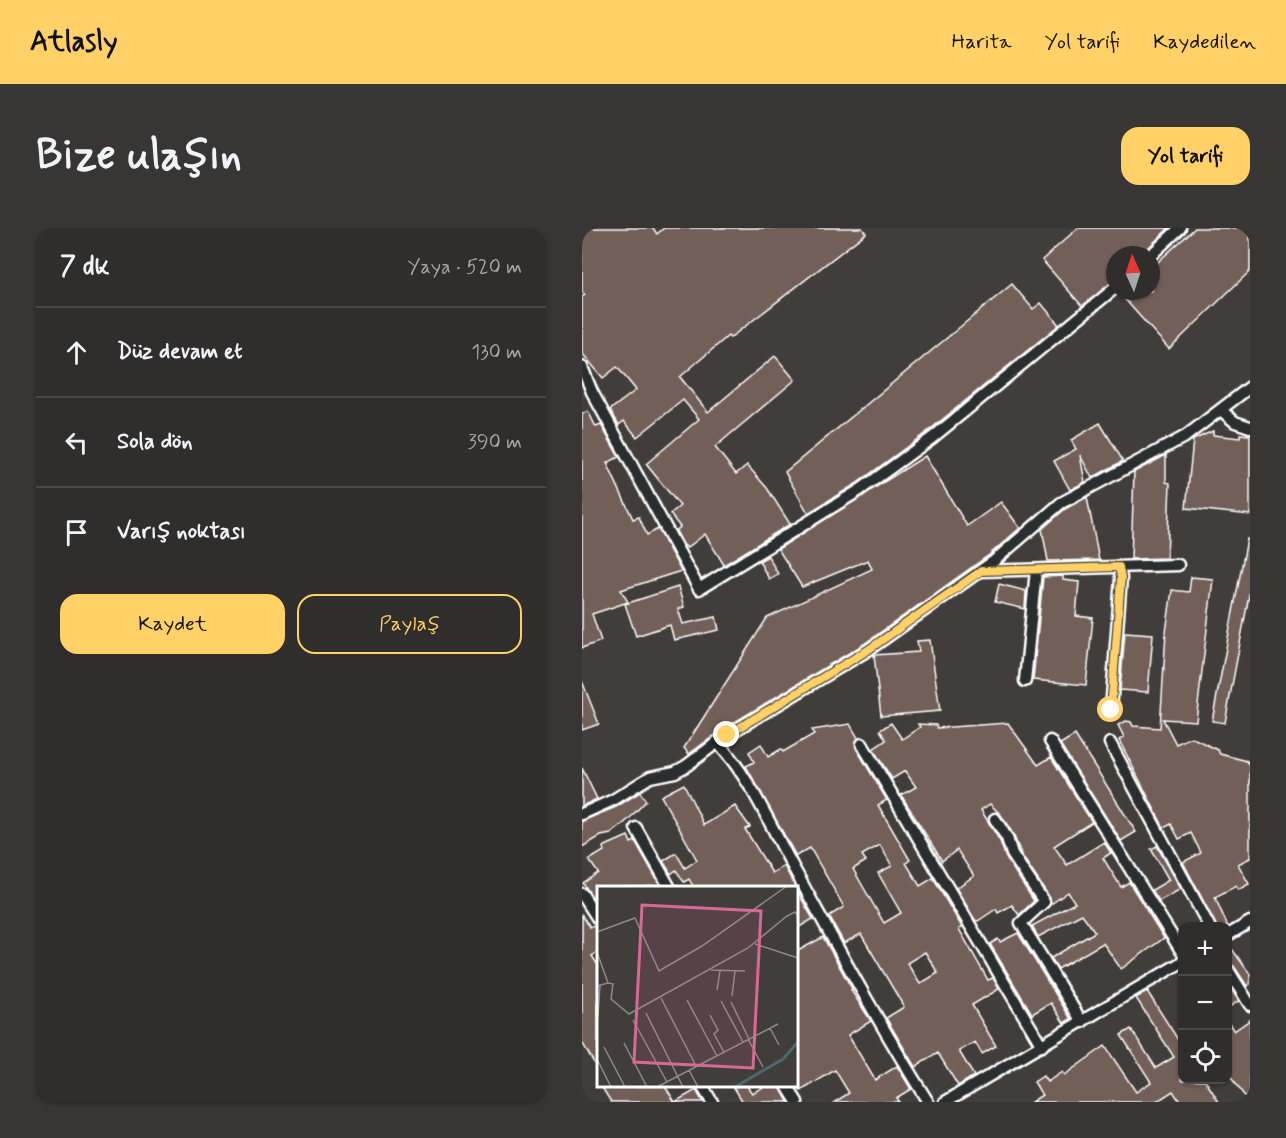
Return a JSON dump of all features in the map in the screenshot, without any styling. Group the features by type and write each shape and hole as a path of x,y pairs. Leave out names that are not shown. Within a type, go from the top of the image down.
{"street":[{"path":"1160,247 1180,228"},
{"path":"582,367 592,392 699,589 860,490 932,438 1106,295"},
{"path":"582,813 613,800 650,777 675,772 717,742 868,650 981,571 1061,503 1186,436 1222,411 1250,387"},
{"path":"1222,411 1235,422 1250,427"},
{"path":"981,571 1178,565"},
{"path":"1111,710 1121,578 1119,567"},
{"path":"1025,681 1036,570"},
{"path":"1050,741 1178,946"},
{"path":"717,742 731,757 762,808 875,1013 928,1102"},
{"path":"1110,743 1206,922"},
{"path":"862,744 1042,1046"},
{"path":"995,819 1007,838 1012,854 1044,902 1021,923 1082,1022"},
{"path":"636,828 669,886"},
{"path":"582,894 597,917"},
{"path":"1232,932 1250,922"},
{"path":"945,1102 1178,964"},
{"path":"1231,976 1250,1005"},
{"path":"703,1087 712,1102"},
{"path":"788,1087 797,1102"}],"building":[{"path":"582,228 653,228 657,234 664,228 862,228 866,233 730,338 728,336 680,377 708,412 775,356 795,380 715,447 736,474 747,465 767,488 790,524 724,565 705,534 687,548 683,544 676,531 680,527 670,514 680,506 646,464 699,419 683,400 637,437 624,421 619,425 610,410 636,390 617,367 603,378 582,353 582,297 585,295 582,292"},
{"path":"1078,228 1169,228 1150,246 1106,246 1106,288 1082,306 1042,260"},
{"path":"1195,228 1250,228 1250,271 1169,349 1125,300 1160,300 1160,260"},
{"path":"1012,284 1033,309 1041,303 1059,325 927,432 856,484 808,513 785,472"},
{"path":"588,411 596,427 601,425 619,457 607,463 633,519 639,517 647,535 658,529 681,571 621,590 628,602 592,614 601,641 582,648 582,414"},
{"path":"1100,423 1123,461 1092,478 1080,455 1085,482 1070,490 1054,461 1076,449 1071,440"},
{"path":"1213,431 1213,435 1240,438 1240,434 1250,435 1250,515 1186,508 1193,440"},
{"path":"1166,455 1166,482 1170,483 1167,558 1131,559 1134,472"},
{"path":"925,456 967,526 1001,502 1020,528 989,555 864,644 723,729 689,754 684,748 767,618 872,569 868,560 802,587 778,549"},
{"path":"1087,497 1099,560 1048,561 1042,529 1065,509"},
{"path":"1247,539 1250,539 1250,590 1225,723 1212,721"},
{"path":"768,556 778,574 769,579 759,561"},
{"path":"1063,576 1063,580 1079,582 1076,616 1093,618 1086,685 1033,680 1043,577"},
{"path":"1191,577 1213,579 1196,721 1163,719 1176,744 1191,737 1218,750 1220,754 1247,761 1250,766 1250,858 1238,864 1249,884 1238,890 1236,886 1215,897 1226,922 1214,922 1183,862 1201,853 1191,833 1179,839 1171,824 1164,828 1119,740 1124,737 1118,725 1126,721 1131,722 1133,726 1160,728 1166,632 1172,590 1189,592"},
{"path":"999,584 1026,591 1025,609 995,602"},
{"path":"678,587 684,607 678,609 683,624 716,617 719,630 674,640 670,625 636,636 625,604"},
{"path":"1125,632 1153,634 1148,692 1120,690"},
{"path":"930,640 940,711 881,716 874,655 919,652 917,641"},
{"path":"582,681 599,724 582,730"},
{"path":"891,723 902,739 920,727 918,724 936,725 937,728 1008,723 1038,765 1051,757 1092,822 1054,846 1067,865 1104,842 1111,853 1103,858 1121,887 1129,882 1164,938 1121,969 1103,943 1058,969 1051,958 1095,932 1082,914 1038,937 1032,926 1075,903 1068,892 1051,904 1050,898 1022,856 1013,834 1001,815 990,804 981,810 1000,841 1006,858 1034,901 1019,915 1012,905 998,913 996,909 978,921 975,920 956,888 974,876 957,850 942,861 901,795 916,787 905,771 892,779 873,749 886,740 880,730"},
{"path":"850,724 858,738 856,748 887,800 878,805 910,860 906,863 920,886 933,878 962,927 959,929 988,980 993,978 999,989 972,1005 996,1046 982,1054 975,1042 959,1051 974,1076 958,1086 938,1053 915,1067 886,1018 904,1007 861,934 844,943 829,916 844,907 810,848 796,856 746,766 754,762 749,752 761,744 768,757 781,749 783,752 814,734 812,730","holes":["880,845 892,866 878,873 901,913 884,923 853,869 866,861 862,855","925,952 938,973 920,984 907,963"]},
{"path":"1075,735 1136,832 1121,841 1060,744"},
{"path":"582,768 597,799 582,806"},
{"path":"684,784 704,825 735,806 750,827 745,829 772,873 784,866 795,886 693,886 689,879 684,882 676,870 671,874 663,861 676,853 685,868 697,860 661,796"},
{"path":"640,792 646,801 629,819 611,834 601,836 582,847 582,821 616,807"},
{"path":"628,836 631,843 635,841 660,885 597,886 597,904 583,883 598,873 589,860 604,851 603,847"},
{"path":"1157,846 1181,889 1159,901 1152,890 1169,880 1151,849"},
{"path":"798,893 813,919 798,928"},
{"path":"582,915 590,927 597,926 597,953 592,956 597,964 597,1068 582,1042"},
{"path":"1018,933 1071,1019 1064,1023 1051,1003 1032,1014 990,944"},
{"path":"823,937 851,990 871,1021 848,1035 875,1080 897,1066 911,1089 896,1098 899,1102 835,1102 849,1093 835,1070 801,1091 798,1087 798,951"},
{"path":"1232,949 1250,974 1250,984 1247,986 1232,965"},
{"path":"1232,990 1239,1001 1232,1005"},
{"path":"1147,991 1178,1040 1178,1084 1208,1084 1219,1102 1180,1102 1173,1091 1156,1102 1031,1102 1042,1095 1034,1082 1043,1076 1047,1082 1062,1072 1064,1075 1105,1046 1136,1092 1151,1082 1121,1035 1131,1029 1156,1068 1174,1057 1136,998"},
{"path":"1250,1020 1250,1102 1232,1079 1232,1028 1234,1031"},
{"path":"602,1087 666,1087 675,1102 611,1102"},
{"path":"734,1087 748,1087 752,1093 763,1087 780,1087 788,1102 743,1102"},
{"path":"696,1090 703,1102 675,1102"}],"route":[{"path":"727,735 868,650 981,571 1119,567 1121,578 1111,710"}]}
